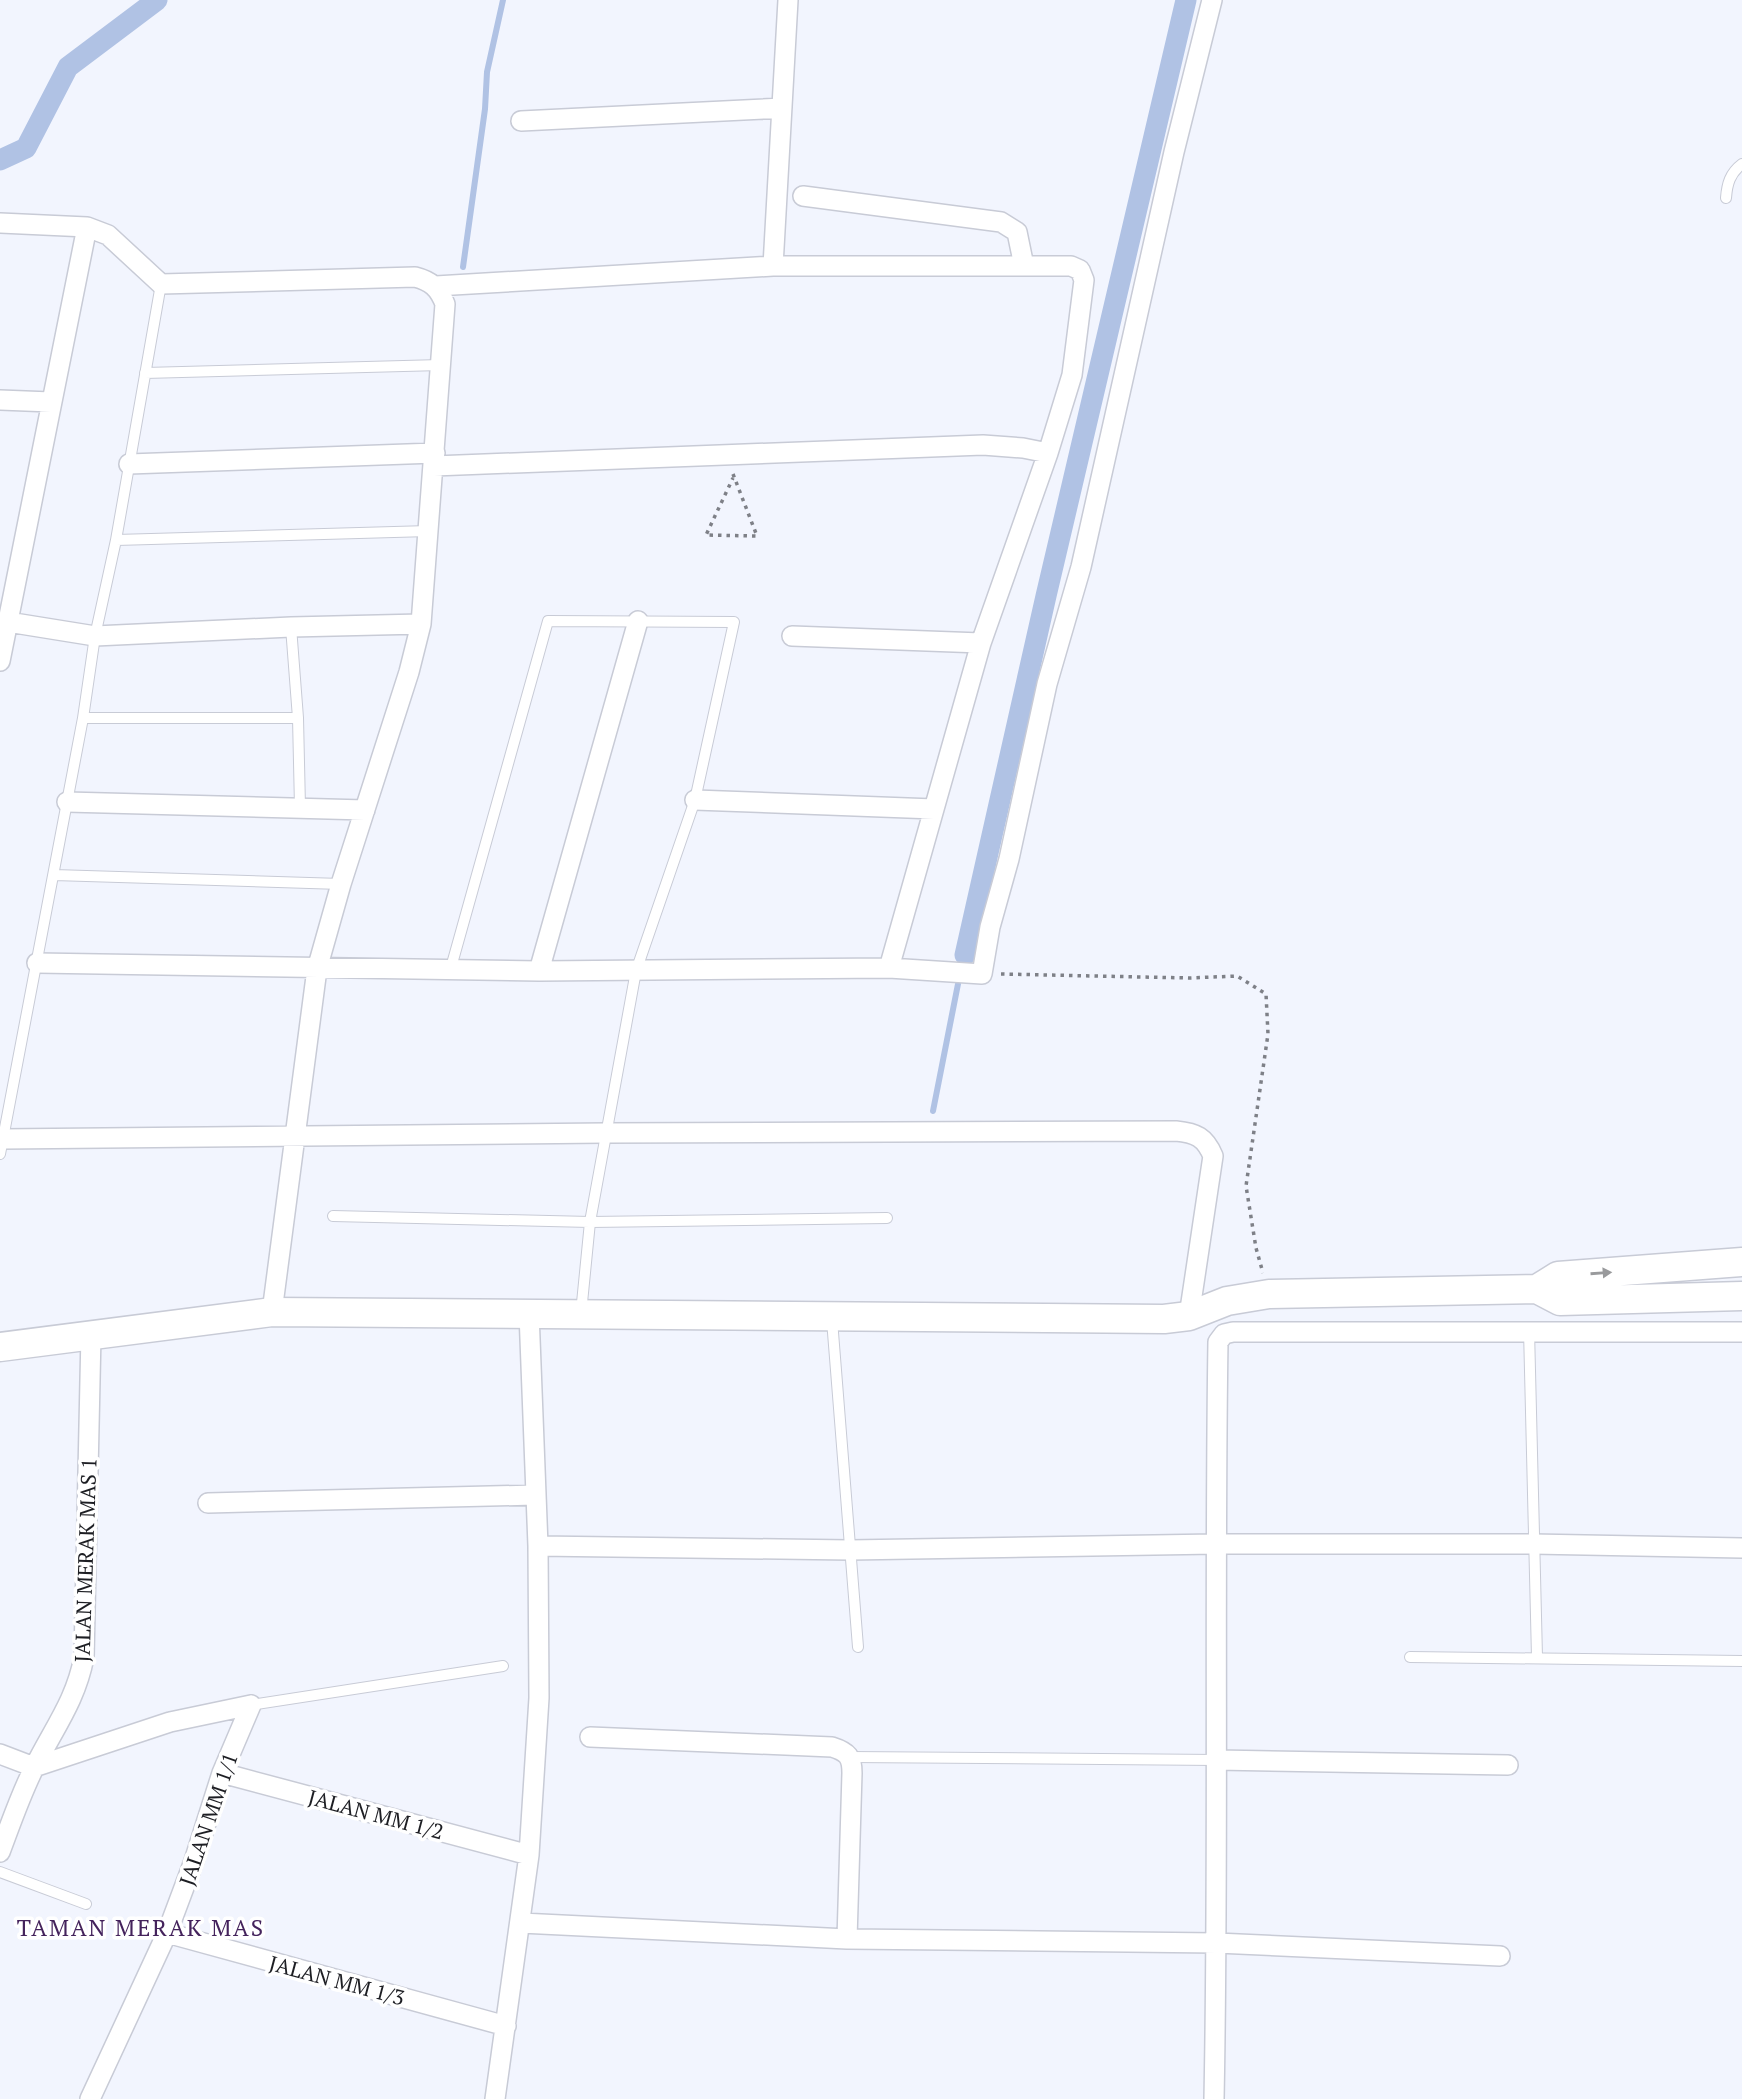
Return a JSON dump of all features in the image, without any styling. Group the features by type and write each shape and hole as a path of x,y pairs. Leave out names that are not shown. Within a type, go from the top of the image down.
{"street":[{"path":"773,265 788,0"},
{"path":"37,963 450,971 889,968 982,974 990,927 1009,859 1047,684 1081,567 1174,152 1212,0"},
{"path":"522,121 782,108"},
{"path":"803,196 1001,222 1017,232 1024,266"},
{"path":"0,223 87,227 108,235 161,284 415,277 436,286 446,304 421,624 409,672 341,884 317,969 272,1312"},
{"path":"0,661 87,227"},
{"path":"436,286 773,265 1070,266 1080,270 1084,280 1072,375 1048,453 981,643 889,968"},
{"path":"0,400 51,402"},
{"path":"130,464 434,460 983,445 1048,453"},
{"path":"539,971 638,621"},
{"path":"8,622 95,636 291,626 421,624"},
{"path":"792,636 981,643"},
{"path":"695,800 934,809"},
{"path":"67,802 365,810"},
{"path":"1,1146 295,1136 1193,1133 1207,1142 1213,1156 1189,1316"},
{"path":"1537,1289 1558,1276 1742,1262"},
{"path":"0,1347 272,1312 1164,1320 1189,1316 1227,1301 1269,1294 1537,1289 1560,1301 1742,1296"},
{"path":"495,2099 529,1855 539,1698 538,1546 529,1313"},
{"path":"1214,2099 1217,1943 1215,1544 1219,1342 1224,1334 1529,1330 1742,1332"},
{"name":"JALAN MERAK MAS 1","path":"0,1852 34,1767 71,1702 80,1679 84,1657 91,1334"},
{"path":"208,1503 534,1495"},
{"path":"538,1546 850,1550 1215,1544 1533,1544 1742,1548"},
{"path":"0,1755 34,1767 170,1722 251,1705"},
{"name":"JALAN MM 1/1","path":"90,2099 167,1933 194,1861 222,1773 251,1705"},
{"path":"590,1737 832,1747 844,1751 850,1756 852,1773 847,1939"},
{"path":"1217,1760 1508,1765"},
{"name":"JALAN MM 1/2","path":"222,1773 529,1855"},
{"path":"521,1923 847,1939 1217,1943 1500,1956"},
{"name":"JALAN MM 1/3","path":"167,1933 506,2026"}],"lane":[{"path":"1726,198 1727,184 1732,173 1742,164"},
{"path":"1,1146 54,875 95,636 116,540 161,284"},
{"path":"145,373 441,365"},
{"path":"116,540 430,531"},
{"path":"450,971 548,621 734,622 695,800 636,971 590,1222 581,1313"},
{"path":"291,626 298,718 300,807"},
{"path":"83,718 298,718"},
{"path":"54,875 341,884"},
{"path":"333,1216 590,1222 887,1218"},
{"path":"832,1315 858,1647"},
{"path":"1529,1330 1537,1657"},
{"path":"1410,1657 1742,1661"},
{"path":"251,1705 503,1666"},
{"path":"850,1756 1217,1760"},
{"path":"0,1872 86,1903"}],"path":[{"path":"733,478 757,536 706,535 733,478"},
{"path":"982,974 1189,978 1237,976 1266,994 1268,1034 1246,1186 1256,1248 1269,1294"}],"waterway":[{"path":"0,160 26,148 68,67 157,0"},
{"path":"463,267 485,109 487,72 503,0"},
{"path":"965,955 1186,0"},
{"path":"933,1111 958,984"}],"district":[{"name":"TAMAN MERAK MAS","path":"141,1927"}]}
